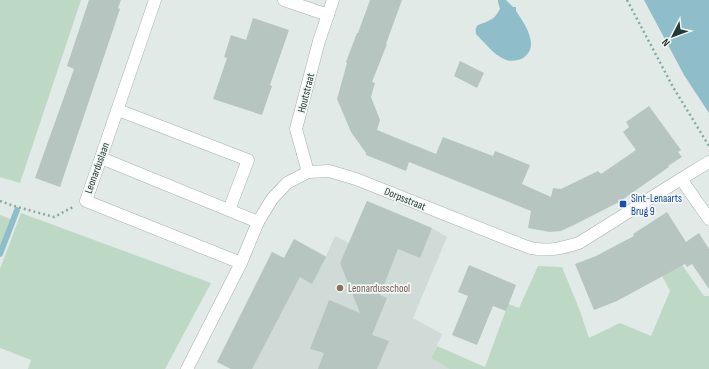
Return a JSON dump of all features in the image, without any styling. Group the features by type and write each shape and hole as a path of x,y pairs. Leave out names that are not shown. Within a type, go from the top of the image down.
{"street":[{"name":"Leonarduslaan","path":"155,0 86,201 241,262"},
{"path":"284,0 328,15"},
{"name":"Houtstraat","path":"308,172 296,129 319,41 333,0"},
{"path":"118,110 248,160 229,210"},
{"path":"101,158 258,222"},
{"name":"Dorpsstraat","path":"187,369 241,262 258,222 272,199 288,183 308,172 329,171 356,179 512,241 532,248 551,250 579,242 709,162"},
{"path":"681,179 709,219"}],"path":[{"path":"628,0 673,88 709,147"},
{"path":"0,201 54,217 86,201"}],"shaded area":[{"name":"Leonardusschool","path":"367,201 432,228 447,237 413,318 442,334 431,358 449,369 231,369 217,362 272,252 284,258 294,239 326,256 335,236 349,243"}],"green space":[{"path":"0,0 81,0 20,183 0,177"},
{"path":"21,213 211,283 165,369 28,369 31,360 0,348 0,269"},
{"path":"0,215 13,220 0,254"},
{"path":"680,262 704,296 709,296 709,369 449,369 431,358 437,346 485,367 508,304 519,308 538,266 562,267 589,338 620,323 651,336 670,291 661,274"}],"water":[{"path":"498,0 506,0 513,7 516,7 516,11 529,34 531,47 528,53 521,59 511,61 500,57 476,34 477,26 492,19 498,13 500,9"},
{"path":"644,0 709,0 709,113 684,75"}],"building":[{"path":"89,0 121,0 118,8 120,9 60,187 35,178 74,69 67,66"},
{"path":"370,0 402,0 372,82 375,83 371,97 380,120 377,130 436,154 443,137 493,156 495,151 530,165 522,184 551,197 553,188 561,189 598,171 601,174 636,150 623,132 629,127 626,122 649,106 681,150 678,152 682,157 619,202 561,231 550,232 528,228 531,211 409,162 406,171 366,155 351,132 337,99 347,63 346,62"},
{"path":"253,18 289,30 270,85 272,86 262,115 213,99 227,58 224,57 231,35 246,40"},
{"path":"460,61 484,73 477,88 454,76"},
{"path":"367,201 432,228 420,258 398,249 380,295 387,298 372,335 389,341 377,369 318,369 324,353 310,349 329,300 360,313 340,263"},
{"path":"667,212 686,242 699,233 709,249 709,289 692,264 687,267 685,264 617,301 594,310 575,264 596,256 634,236 633,234"},
{"path":"294,239 326,257 312,284 300,277 252,369 231,369 217,362 272,252 284,258"},
{"path":"469,265 516,285 506,311 493,306 477,345 452,335 468,296 458,292"}],"waterway":[{"path":"0,254 17,210"}],"place":[{"name":"Sint-Lenaarts Brug 9","path":"623,204"},
{"name":"Leonardusschool","path":"340,288"}]}
